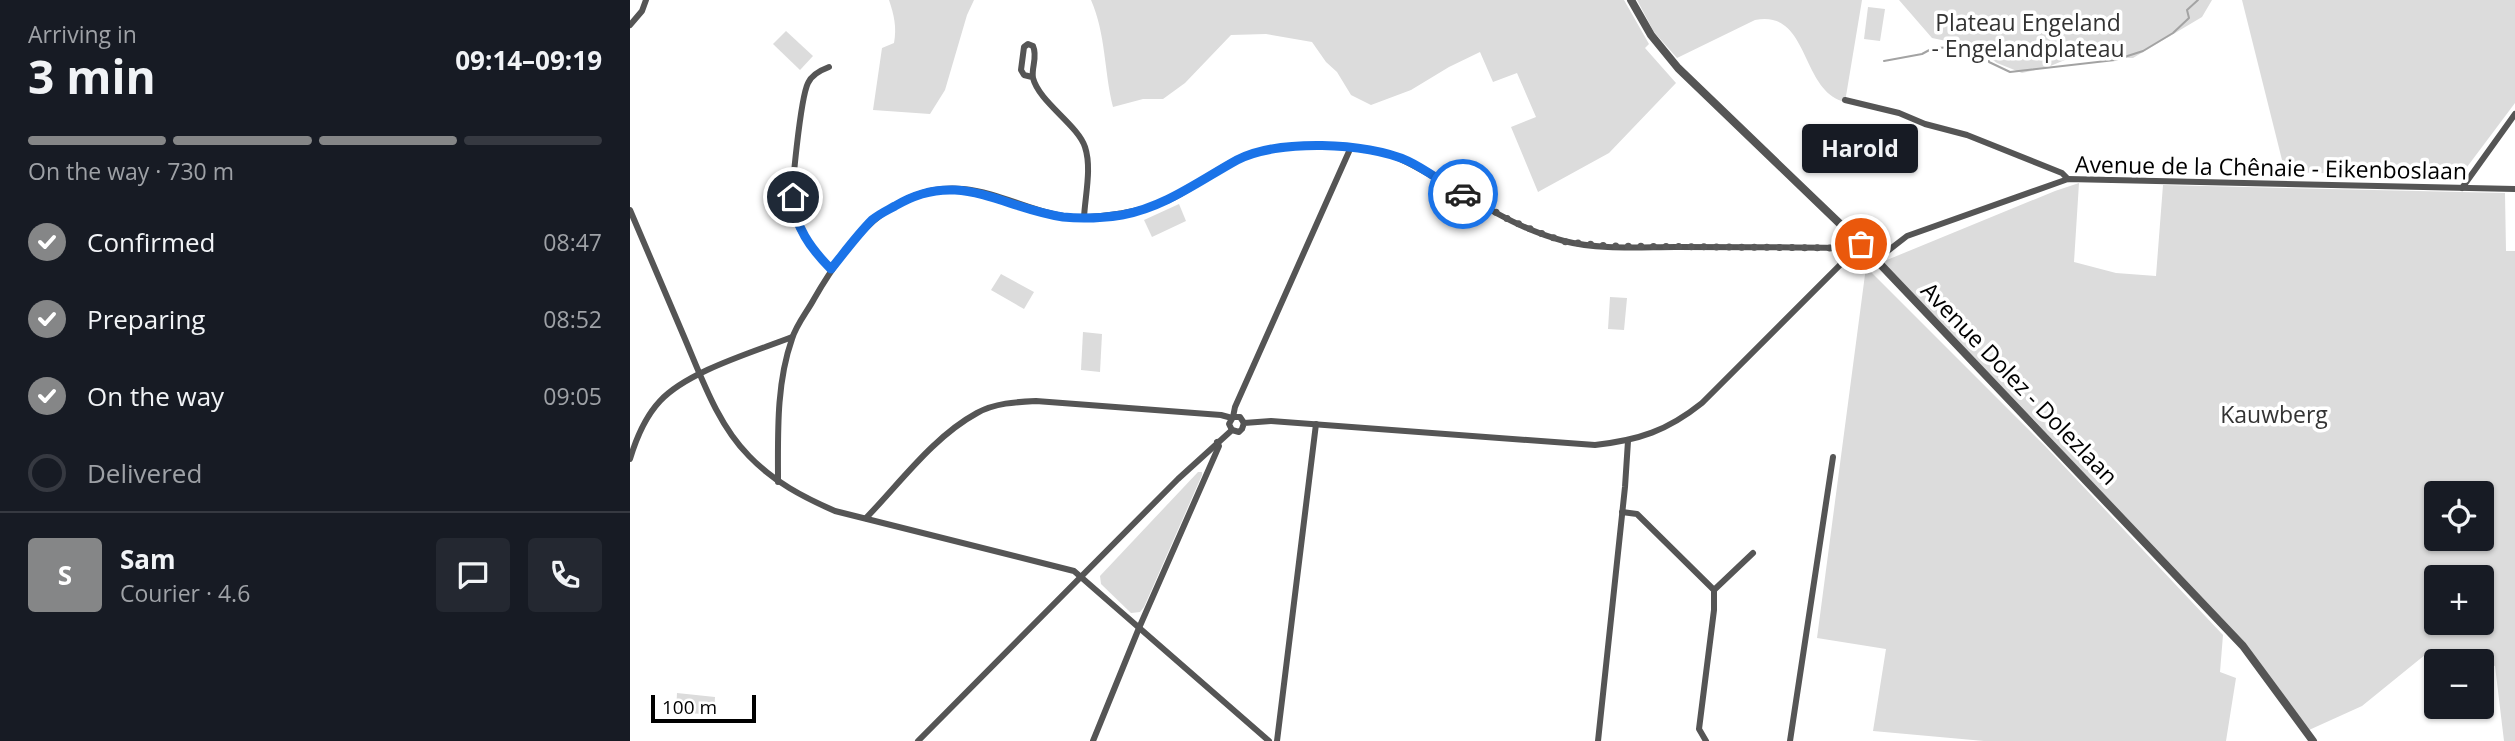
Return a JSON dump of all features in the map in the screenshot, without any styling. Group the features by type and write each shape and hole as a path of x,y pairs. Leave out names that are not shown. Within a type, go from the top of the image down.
{"street":[{"path":"630,25 642,11 646,0"},
{"name":"Avenue Dolez - Dolezlaan","path":"1631,0 1651,35 1678,68 1861,244 2243,646 2313,741"},
{"path":"1032,77 1024,75 1021,70 1024,47 1028,44 1033,46 1035,51 1032,77 1043,95 1084,144 1088,158 1084,218"},
{"path":"829,67 818,71 808,82 806,89 793,212 804,237 831,269"},
{"path":"1845,100 1899,113 1925,124 1966,135 2062,173 2068,179"},
{"path":"2462,188 2515,114"},
{"path":"778,482 778,422 783,374 792,337 831,269 874,218 908,198 937,190 962,189 989,194 1063,217 1123,214 1168,201 1240,158 1283,147 1351,147 1376,149 1409,161 1508,219 1566,242 1609,246 1839,248 1850,255"},
{"path":"918,741 1231,428 1235,407 1240,401 1351,147"},
{"name":"Avenue de la Chênaie - Eikenboslaan","path":"1876,260 1907,236 2068,179 2515,189"},
{"path":"630,210 725,427 748,455 778,482 835,512 1074,571 1269,741"},
{"path":"866,518 944,437 978,412 1007,403 1035,401 1215,415 1243,421 1595,445 1628,442 1664,429 1702,403 1861,244"},
{"path":"630,459 641,430 659,402 674,388 700,374 792,337"},
{"path":"1215,415 1231,428 1241,431 1243,421 1240,401"},
{"path":"1277,741 1316,424"},
{"path":"1093,741 1139,628 1215,457 1219,446 1217,442"},
{"path":"1598,741 1628,442"},
{"path":"1790,741 1833,457"},
{"path":"1622,512 1637,514 1714,590 1714,610 1699,729 1706,741"},
{"path":"1714,590 1753,553"}],"green space":[{"path":"889,0 974,0 945,90 930,114 873,110 882,48 894,43 895,37 895,21"},
{"path":"1091,0 1624,0 1649,44 1645,48 1676,83 1609,153 1538,192 1511,127 1536,117 1517,73 1493,82 1480,52 1411,90 1371,105 1351,95 1337,72 1312,42 1266,34 1231,35 1185,83 1163,99 1143,99 1113,107 1100,26"},
{"path":"1637,0 1862,0 1845,102 1830,95 1811,68 1796,38 1786,27 1773,20 1755,20 1677,58 1654,32"},
{"name":"Plateau Engeland - Engelandplateau","path":"1899,0 2212,0 2202,17 2133,58 2072,57 2048,67 2022,73 1997,63 1975,47 1932,38"},
{"path":"2242,0 2515,0 2515,103 2464,171 2452,177 2285,172"},
{"path":"1868,7 1885,9 1880,41 1864,39"},
{"path":"786,31 813,56 800,70 773,44"},
{"name":"Kauwberg","path":"2079,183 2074,262 2116,273 2156,276 2163,185 2505,193 2506,251 2515,251 2515,741 2504,741 2494,649 2424,649 2424,656 2362,706 2309,730 2253,654 1882,262"},
{"path":"1179,204 1186,221 1152,237 1144,220"},
{"path":"1866,267 2045,446 2223,635 2220,672 2236,678 2226,741 1984,741 1873,731 1886,649 1817,638"},
{"path":"1001,274 1034,292 1024,309 991,290"},
{"path":"1610,297 1627,298 1624,330 1608,329"},
{"path":"1083,332 1102,334 1100,372 1081,370"},
{"path":"1198,472 1202,472 1202,475 1144,607 1140,612 1131,613 1101,584 1100,576"},
{"path":"677,693 715,697 714,715 676,712"}],"waterway":[{"path":"1884,61 1922,54 1933,48 1960,47 1989,53 1989,62 2010,72 2115,60 2143,51 2173,33 2189,18 2187,10 2198,0"}],"way so far":[{"path":"1463,194 1508,219 1566,242 1609,246 1839,248 1850,255 1861,244"}],"place":[{"name":"Harold","path":"1861,244"}],"route":[{"path":"793,197 793,212 804,237 831,269 874,218 908,198 937,190 962,189 989,194 1063,217 1123,214 1168,201 1240,158 1283,147 1376,149 1409,161 1463,194"}]}
